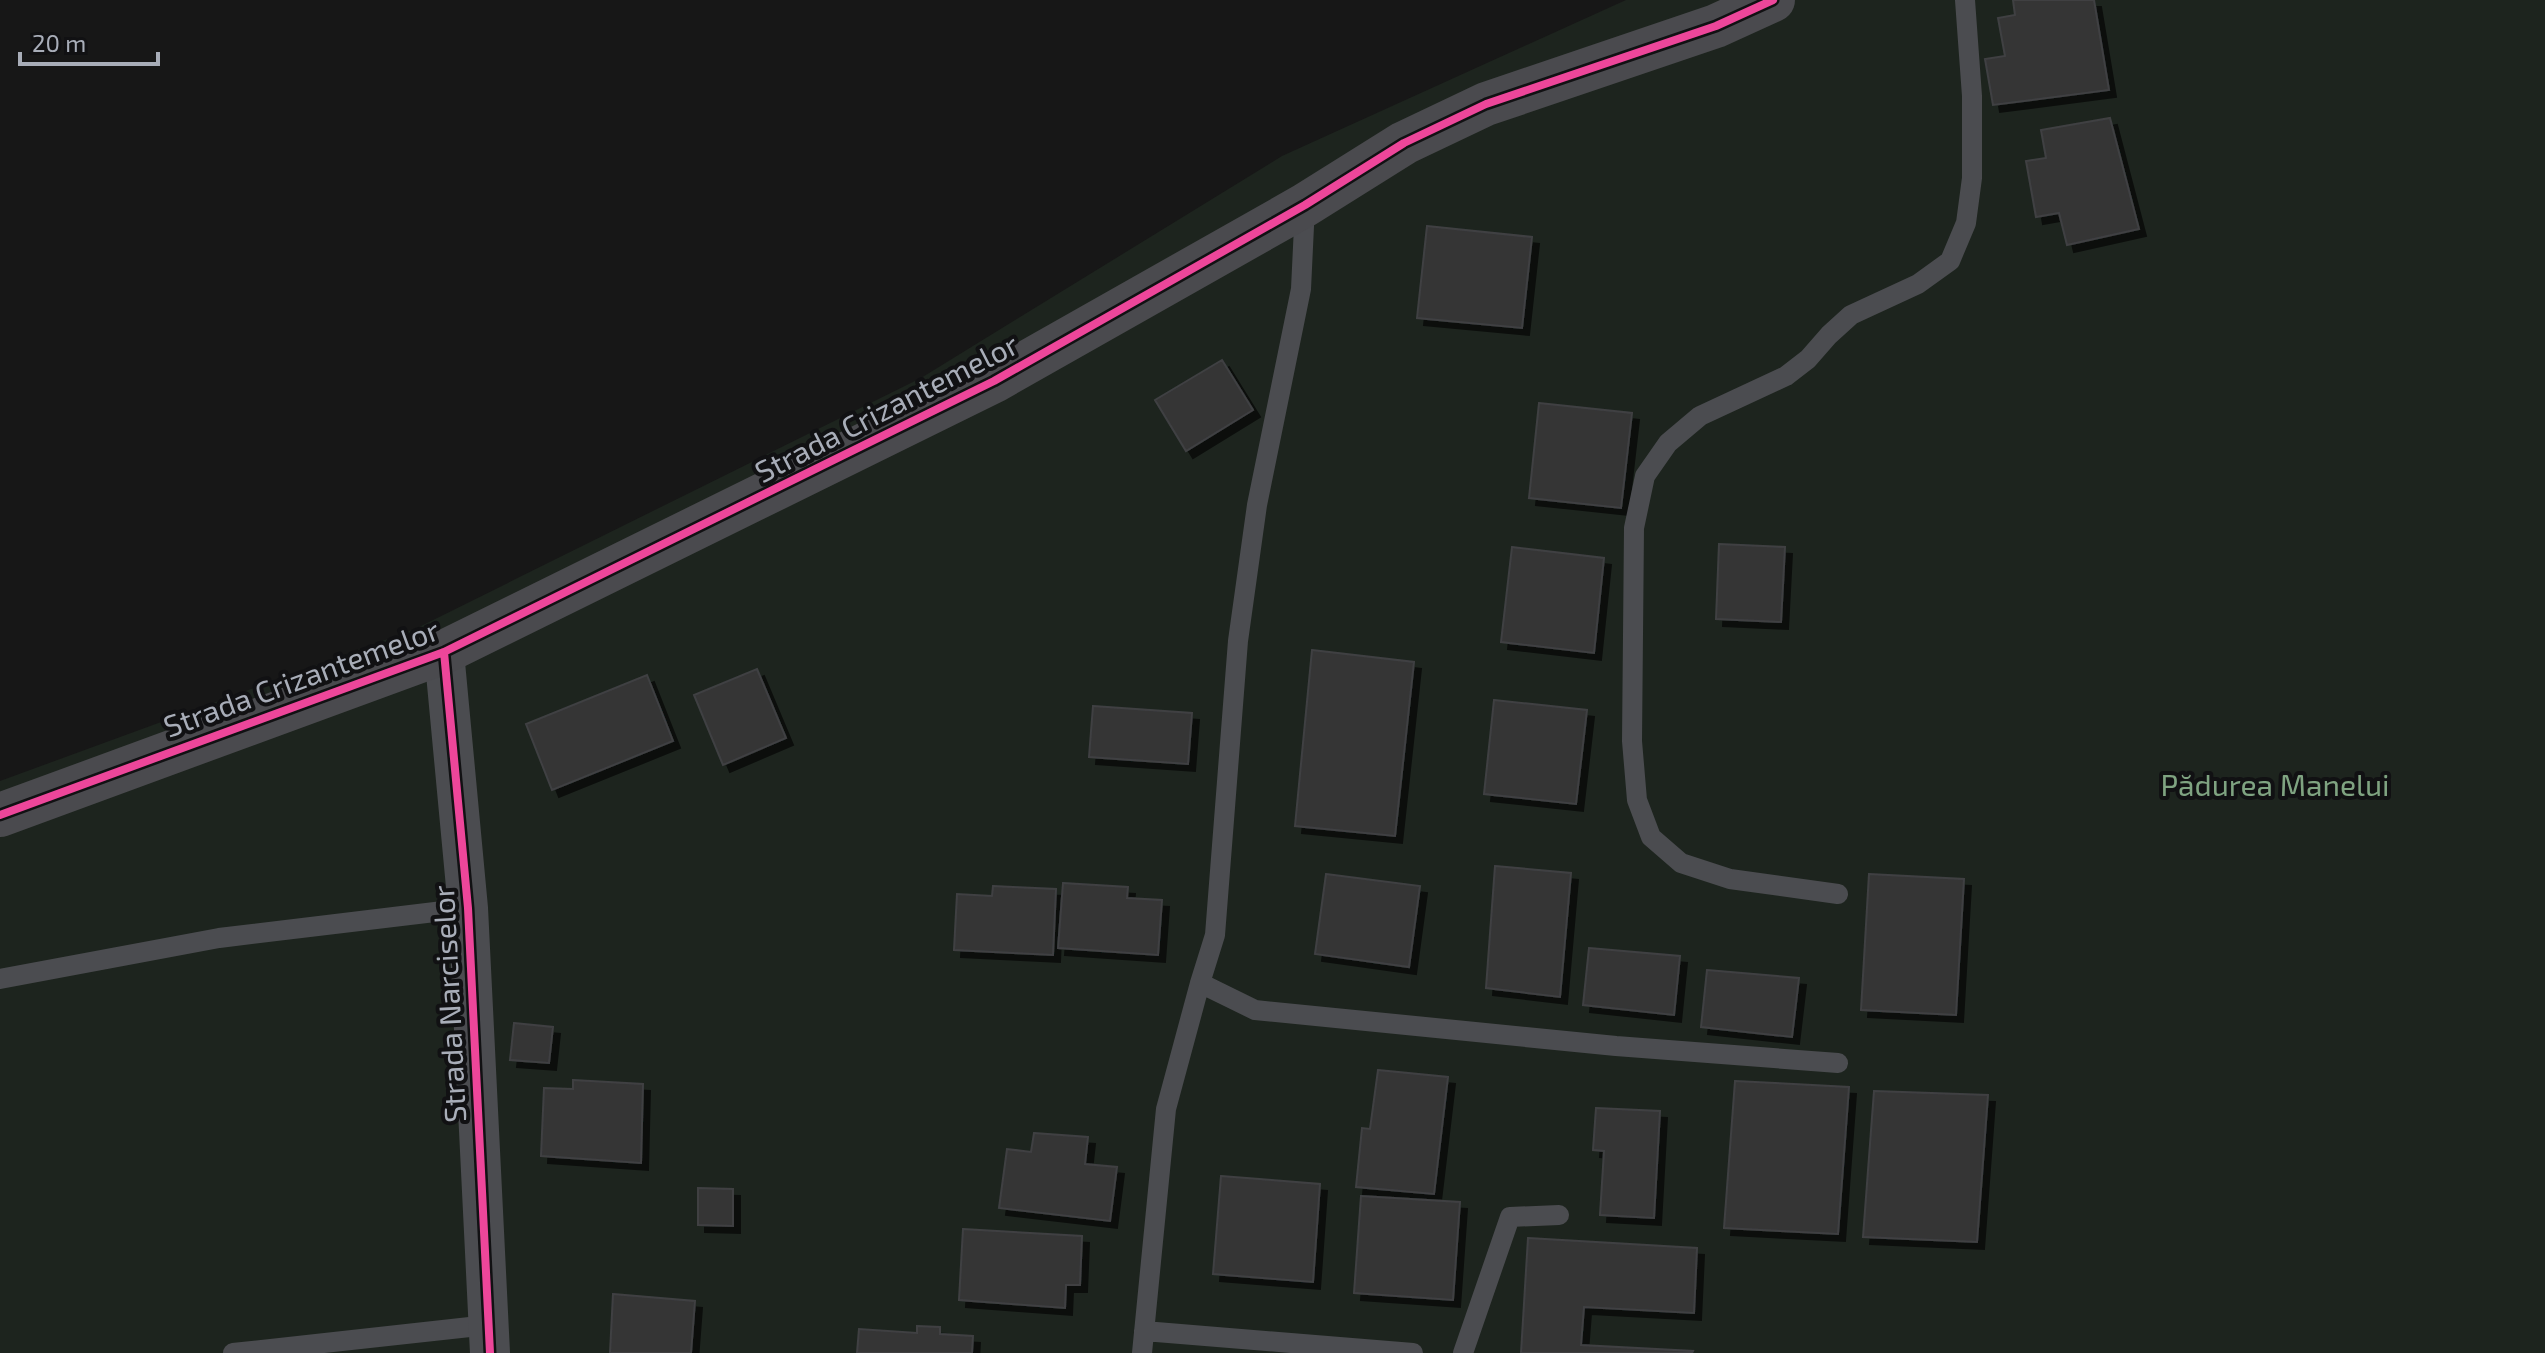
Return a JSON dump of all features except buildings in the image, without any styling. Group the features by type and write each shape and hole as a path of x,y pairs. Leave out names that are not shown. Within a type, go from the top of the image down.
{"street":[{"name":"Strada Crizantemelor","path":"0,815 444,652 994,381 1305,205 1404,143 1486,104 1716,26 1773,0"},
{"name":"Strada Narciselor","path":"444,652 468,908 489,1339"}],"lane":[{"path":"1838,894 1730,879 1681,863 1651,837 1637,800 1632,741 1634,528 1645,476 1668,443 1700,416 1786,376 1808,359 1851,315 1918,284 1950,261 1966,223 1972,178 1972,96 1965,0"},
{"path":"1142,1353 1166,1109 1215,935 1238,641 1257,505 1301,289 1305,205"},
{"path":"0,979 219,938 468,908"},
{"path":"1200,983 1255,1010 1601,1045 1838,1063"},
{"path":"1463,1353 1510,1217 1559,1215"},
{"path":"1144,1331 1413,1353"},
{"path":"233,1353 489,1339"}],"green space":[{"name":"Pădurea Manelui","path":"1626,0 2545,0 2545,1353 0,1353 0,781 415,629 921,378 1282,156"}],"cycle path":[{"path":"0,815 444,652 994,381 1305,205 1404,143 1486,104 1716,26 1773,0"},
{"path":"444,652 468,908 490,1353"}]}
